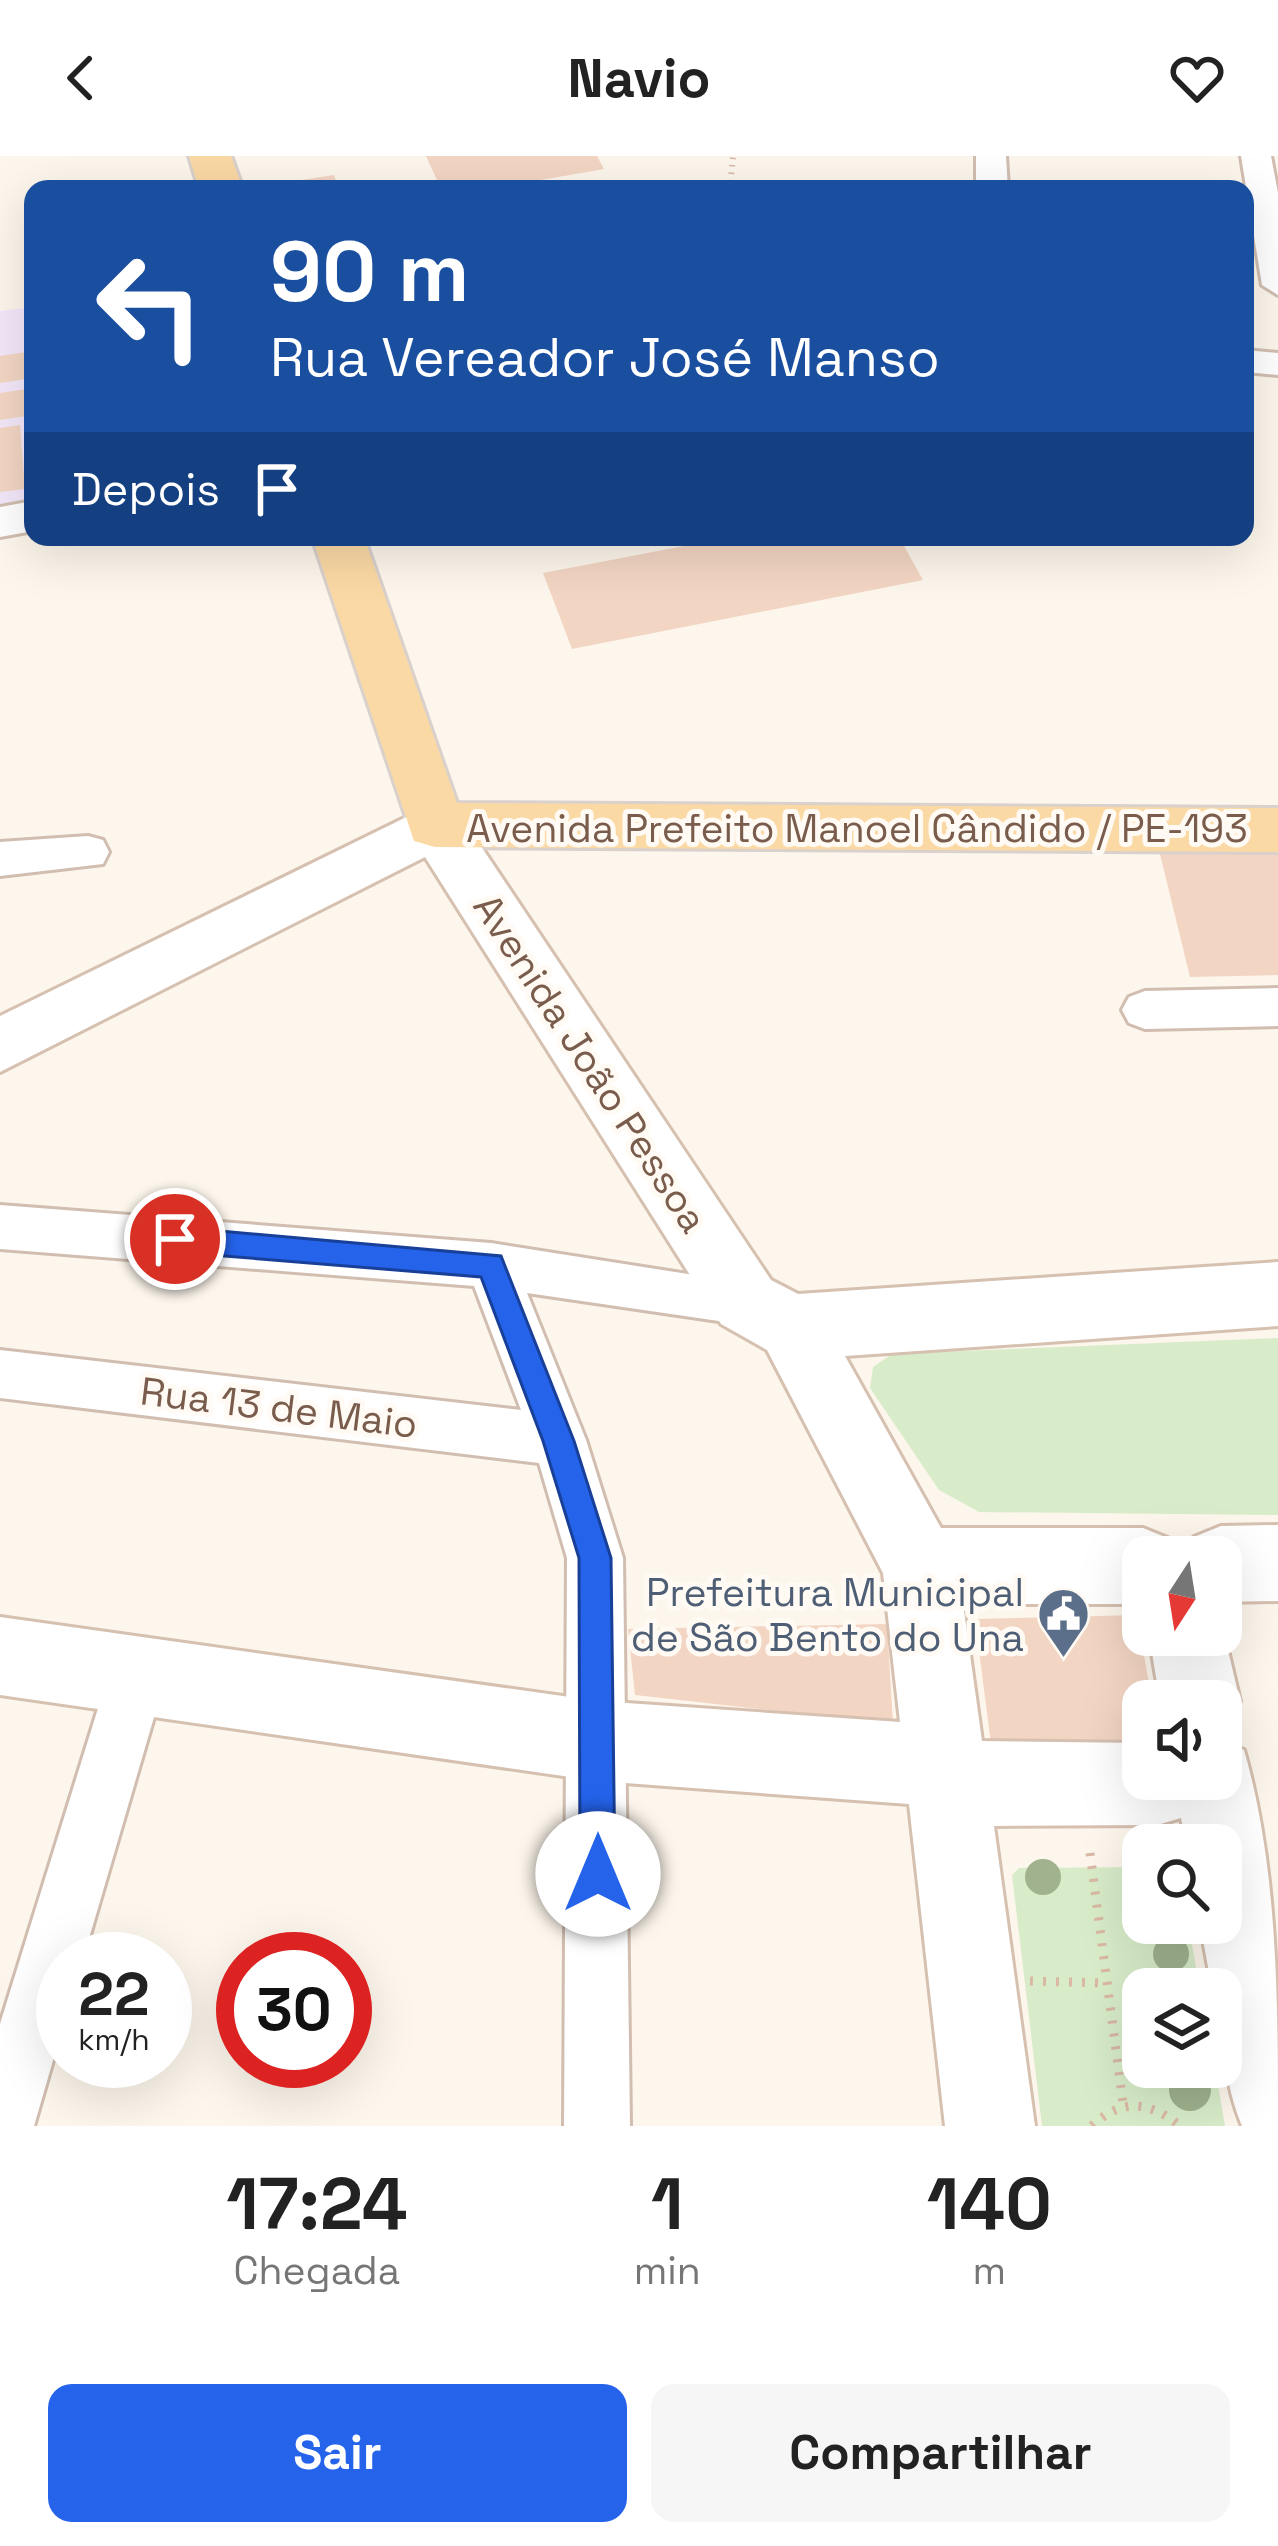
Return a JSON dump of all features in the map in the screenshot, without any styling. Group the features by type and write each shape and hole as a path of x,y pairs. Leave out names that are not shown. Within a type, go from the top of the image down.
{"main road":[{"path":"0,1046 427,800 341,546"},
{"name":"Avenida Prefeito Manoel Cândido / PE-193","path":"427,800 1278,794"},
{"name":"Avenida Prefeito Manoel Cândido / PE-193","path":"427,800 1278,830"},
{"name":"Avenida João Pessoa","path":"427,800 769,1315 920,1566"},
{"path":"769,1315 1278,1294"},
{"path":"1242,1564 1278,1563"},
{"path":"990,2126 920,1566 1122,1566"},
{"path":"0,1656 598,1741 945,1766 984,1785 1122,1784"},
{"path":"954,1855 964,1839 993,1822 1162,1816 1209,1830 1222,1817"},
{"path":"1222,1817 1278,2106"}],"street":[{"path":"1256,156 1272,212 1278,285"},
{"path":"0,859 88,852"},
{"path":"1145,1010 1278,1007"},
{"path":"0,1227 491,1265 769,1315"},
{"path":"491,1265 559,1441 595,1558 597,2126"},
{"name":"Rua 13 de Maio","path":"0,1374 559,1441"},
{"path":"1,2126 21,2002 138,1673"}],"path":[{"path":"1090,1853 1123,2103"},
{"path":"1011,1981 1108,1983"},
{"path":"1092,2126 1123,2103 1151,2105 1180,2126"}],"shaded area":[{"path":"24,308 24,505 0,509 0,311"}],"green space":[{"path":"1278,1338 1278,1515 979,1512 939,1490 870,1388 873,1367 892,1354"},
{"path":"1122,1867 1122,1944 1192,1944 1196,1968 1122,1968 1122,2088 1219,2088 1225,2126 1042,2126 1012,1875 1019,1868"}],"building":[{"path":"426,156 597,156 604,169 541,180 437,180"},
{"path":"24,352 24,379 0,383 0,356"},
{"path":"24,389 24,416 0,420 0,393"},
{"path":"20,425 24,489 0,492 0,428"},
{"path":"684,546 904,546 923,580 572,649 543,573"},
{"path":"1278,848 1278,975 1190,977 1159,850"},
{"name":"Prefeitura Municipal de São Bento do Una","path":"1122,1615 1122,1656 1144,1656 1148,1680 1122,1680 1122,1741 991,1744 975,1619"},
{"path":"887,1624 893,1724 635,1695 628,1629"}],"place":[{"name":"Prefeitura Municipal de São Bento do Una","path":"1063,1660"}],"route":[{"path":"175,1239 491,1265 559,1441 595,1558 598,1874"}]}
